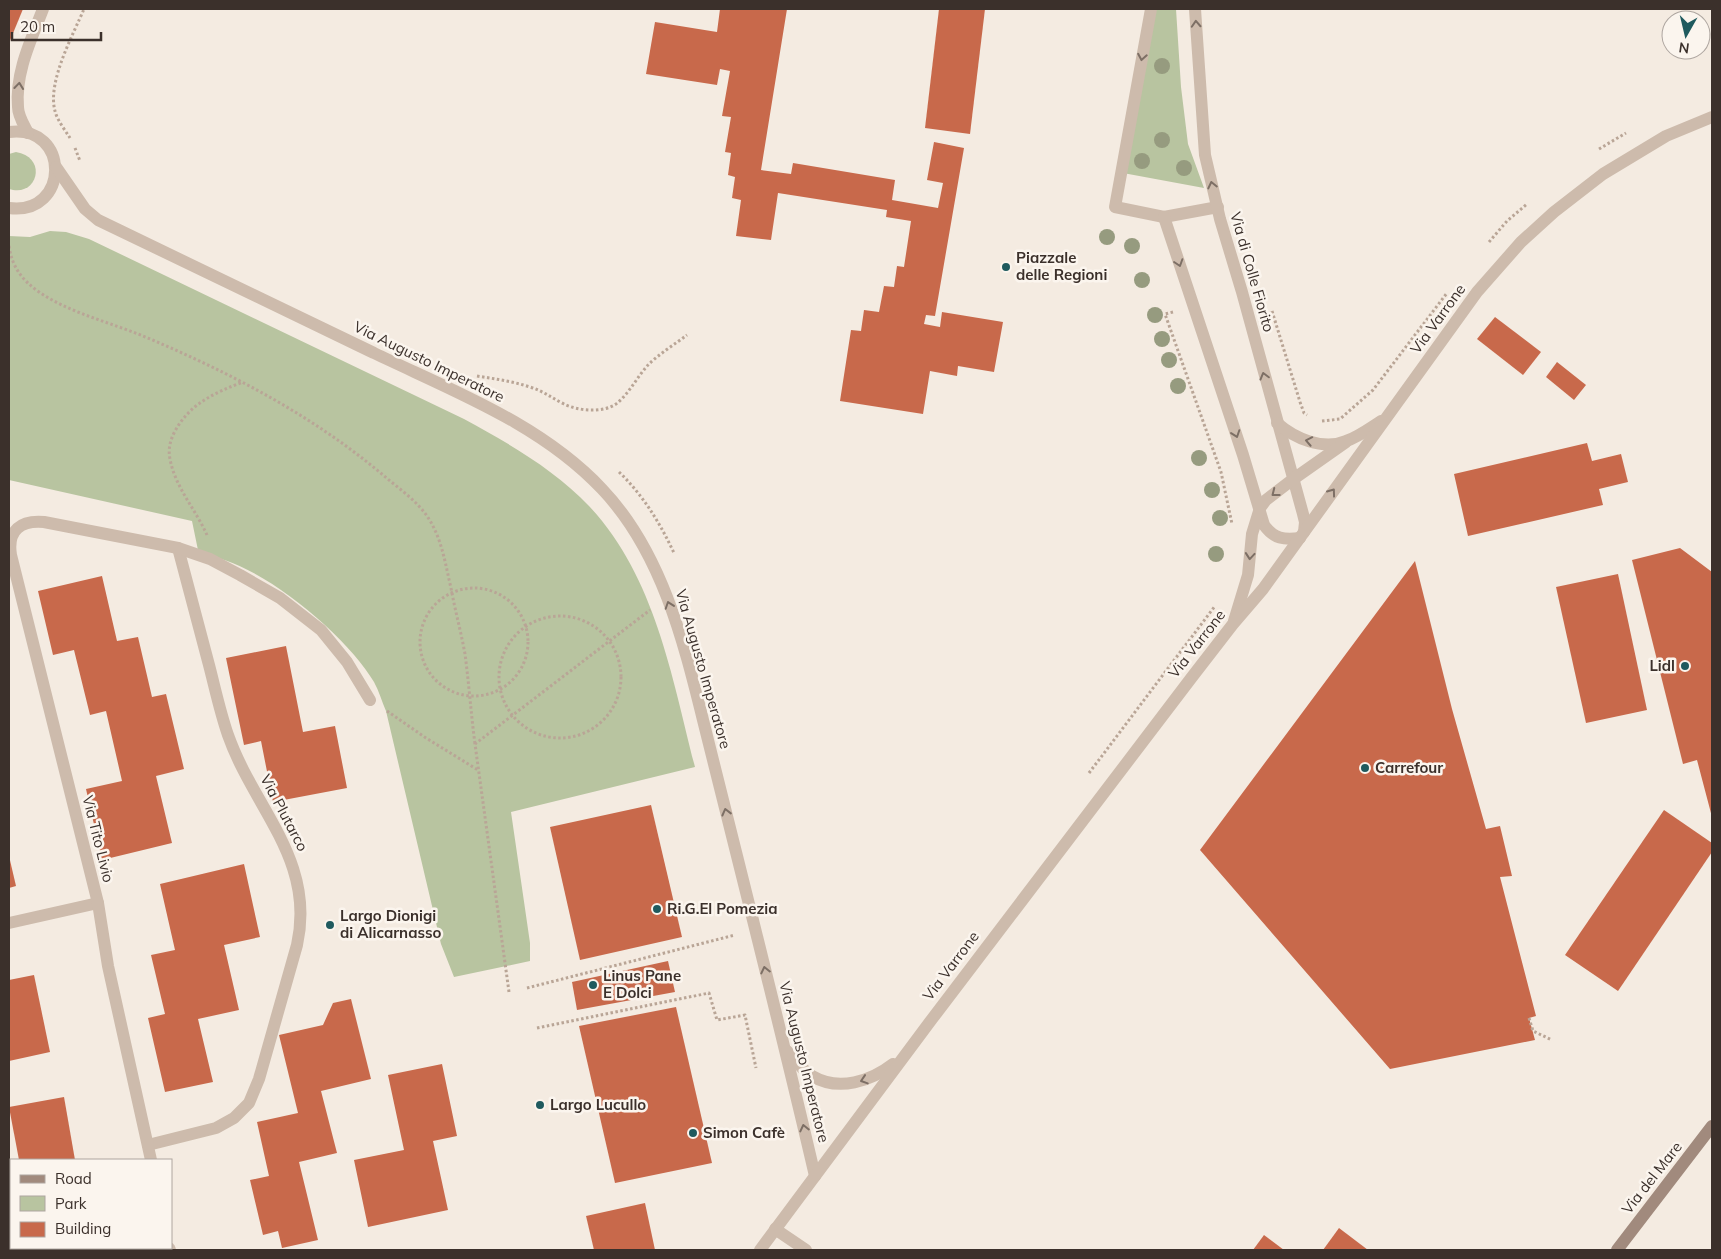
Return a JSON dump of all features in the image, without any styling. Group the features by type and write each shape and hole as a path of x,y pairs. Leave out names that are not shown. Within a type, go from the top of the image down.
{"main road":[{"name":"Via del Mare","path":"1617,1250 1712,1126"}],"street":[{"path":"28,133 20,118 18,108 20,74 43,9"},
{"path":"1151,9 1114,208 1164,217 1218,207"},
{"name":"Via di Colle Fiorito","path":"1195,9 1205,155 1292,480 1305,522 1302,535"},
{"name":"Via Varrone","path":"760,1250 905,1055 1233,624 1264,589 1477,292 1521,242 1554,212 1603,174 1666,136 1712,117"},
{"path":"9,132 28,133"},
{"name":"Via Augusto Imperatore","path":"28,133 37,136 50,149 56,167 85,209 98,220 499,414 548,443 602,488 629,523 656,570 669,603 695,689 786,1050 815,1176"},
{"path":"9,208 25,208 40,202 54,182 56,167"},
{"path":"1164,217 1243,455 1264,525 1269,533 1277,538 1302,535"},
{"path":"1233,624 1248,575 1252,534 1260,508 1266,500 1292,480 1346,442 1385,419"},
{"path":"1277,423 1291,434 1305,441 1327,444 1346,442"},
{"name":"Via Tito Livio","path":"151,1159 110,975 98,903 11,555 10,544 16,529 22,524 44,522 178,548"},
{"path":"178,548 210,559 280,598 308,619 321,630 348,662 370,700"},
{"name":"Via Plutarco","path":"148,1145 216,1128 234,1118 249,1104 260,1079 300,925 301,903 296,877 285,845 250,784 228,735 178,548"},
{"path":"9,924 98,903"},
{"path":"786,1050 802,1069 812,1077 839,1084 866,1080 881,1073 905,1055"},
{"path":"775,1229 806,1250"}],"path":[{"path":"82,166 55,112 52,94 60,66 84,9"},
{"path":"1595,152 1633,128"},
{"path":"1488,243 1507,221 1531,201"},
{"path":"9,246 13,263 21,276 41,293 67,307 142,336 243,382 313,423 350,448 412,499 427,515 436,531 442,549 464,654 474,744 509,992"},
{"path":"1320,421 1340,419 1373,390 1451,288"},
{"path":"1270,303 1304,413 1313,419"},
{"path":"1193,306 1165,314 1221,472 1232,530"},
{"path":"485,383 468,375 529,386 577,408 609,408 618,403 652,362 687,335"},
{"path":"210,559 213,553 212,548 197,514 178,481 170,459 169,449 172,437 194,406 215,393 243,382"},
{"path":"614,468 634,487 651,511 676,559"},
{"path":"464,588 483,589 500,594 514,606 524,621 526,628 529,639 526,657 519,674 506,687 490,695 469,697 455,694 439,685 428,672 420,655 419,638 424,620 434,606 447,594 464,588"},
{"path":"1086,777 1219,600"},
{"path":"474,744 651,610"},
{"path":"569,617 588,623 604,634 615,650 621,670 620,691 612,710 599,725 581,735 561,738 541,736 523,726 512,715 501,689 499,673 504,654 514,637 526,628 530,624 549,618 569,617"},
{"path":"370,700 426,738 479,770"},
{"path":"526,988 755,930"},
{"path":"536,1028 709,993 718,1020 745,1015 756,1068"},
{"path":"1529,1018 1532,1031 1552,1040"}],"green space":[{"path":"1155,9 1176,9 1181,87 1188,144 1204,188 1123,173"},
{"path":"16,152 26,155 32,161 35,168 35,176 32,183 27,188 19,190 9,189 9,154"},
{"path":"50,231 66,232 89,239 464,419 514,447 561,480 589,506 612,534 630,564 658,629 669,663 695,767 511,812 530,943 530,961 454,977 441,944 386,711 374,682 361,663 321,621 271,583 221,559 199,555 192,521 9,480 9,236 30,237"}],"building":[{"path":"9,9 23,9 9,43"},
{"path":"720,9 787,9 761,170 791,174 793,163 895,180 892,200 938,208 943,183 927,180 934,142 964,148 935,316 926,315 924,324 940,327 942,312 1003,322 994,372 958,366 957,376 930,371 923,414 840,401 851,330 861,331 864,310 879,312 884,286 894,287 897,266 904,267 911,221 886,217 887,210 778,193 771,240 736,236 741,200 732,198 735,177 728,175 731,153 725,152 731,117 722,116 730,71 720,69 717,85 646,74 655,22 717,32"},
{"path":"939,9 985,9 970,134 925,128"},
{"path":"1495,317 1541,352 1523,375 1477,339"},
{"path":"1557,362 1586,385 1574,400 1546,377"},
{"path":"1587,443 1592,461 1621,454 1628,482 1599,489 1603,505 1468,536 1454,474"},
{"name":"Lidl","path":"1680,548 1712,572 1712,817 1697,760 1683,764 1632,560"},
{"name":"Carrefour","path":"1415,561 1452,709 1486,829 1500,826 1512,876 1500,877 1536,1016 1529,1018 1535,1040 1390,1069 1200,850"},
{"path":"1618,574 1647,710 1586,723 1556,587"},
{"path":"102,576 117,641 138,637 152,697 166,694 184,769 156,776 172,843 102,860 86,789 122,781 106,711 90,715 74,650 53,655 38,591"},
{"path":"286,646 303,732 335,726 347,788 273,802 261,741 244,745 226,658"},
{"path":"651,805 682,937 580,960 550,827"},
{"path":"1664,810 1712,843 1712,852 1618,991 1565,955"},
{"path":"9,856 16,886 9,888"},
{"path":"244,864 260,937 224,945 239,1010 198,1019 213,1082 165,1092 148,1018 165,1014 151,955 175,950 160,884"},
{"path":"668,961 675,992 577,1010 572,982"},
{"path":"34,975 50,1052 9,1061 9,980"},
{"path":"351,999 371,1079 321,1091 337,1153 299,1162 318,1240 282,1248 278,1231 263,1235 250,1180 269,1176 257,1122 298,1113 279,1035 323,1025 333,1003"},
{"path":"676,1007 712,1163 615,1183 579,1026"},
{"path":"442,1064 457,1136 433,1141 448,1210 368,1227 354,1160 404,1150 388,1075"},
{"path":"64,1097 75,1159 19,1159 9,1107"},
{"path":"645,1203 655,1250 594,1250 586,1216"},
{"path":"1339,1228 1368,1250 1323,1250"},
{"path":"1264,1235 1284,1250 1253,1250"},
{"path":"42,1249 102,1249 102,1250"}],"place":[{"name":"Piazzale delle Regioni","path":"1006,267"},
{"name":"Lidl","path":"1685,666"},
{"name":"Carrefour","path":"1365,768"},
{"name":"Ri.G.El Pomezia","path":"657,909"},
{"name":"Largo Dionigi di Alicarnasso","path":"330,925"},
{"name":"Linus Pane E Dolci","path":"593,985"},
{"name":"Largo Lucullo","path":"540,1105"},
{"name":"Simon Cafè","path":"693,1133"}]}
